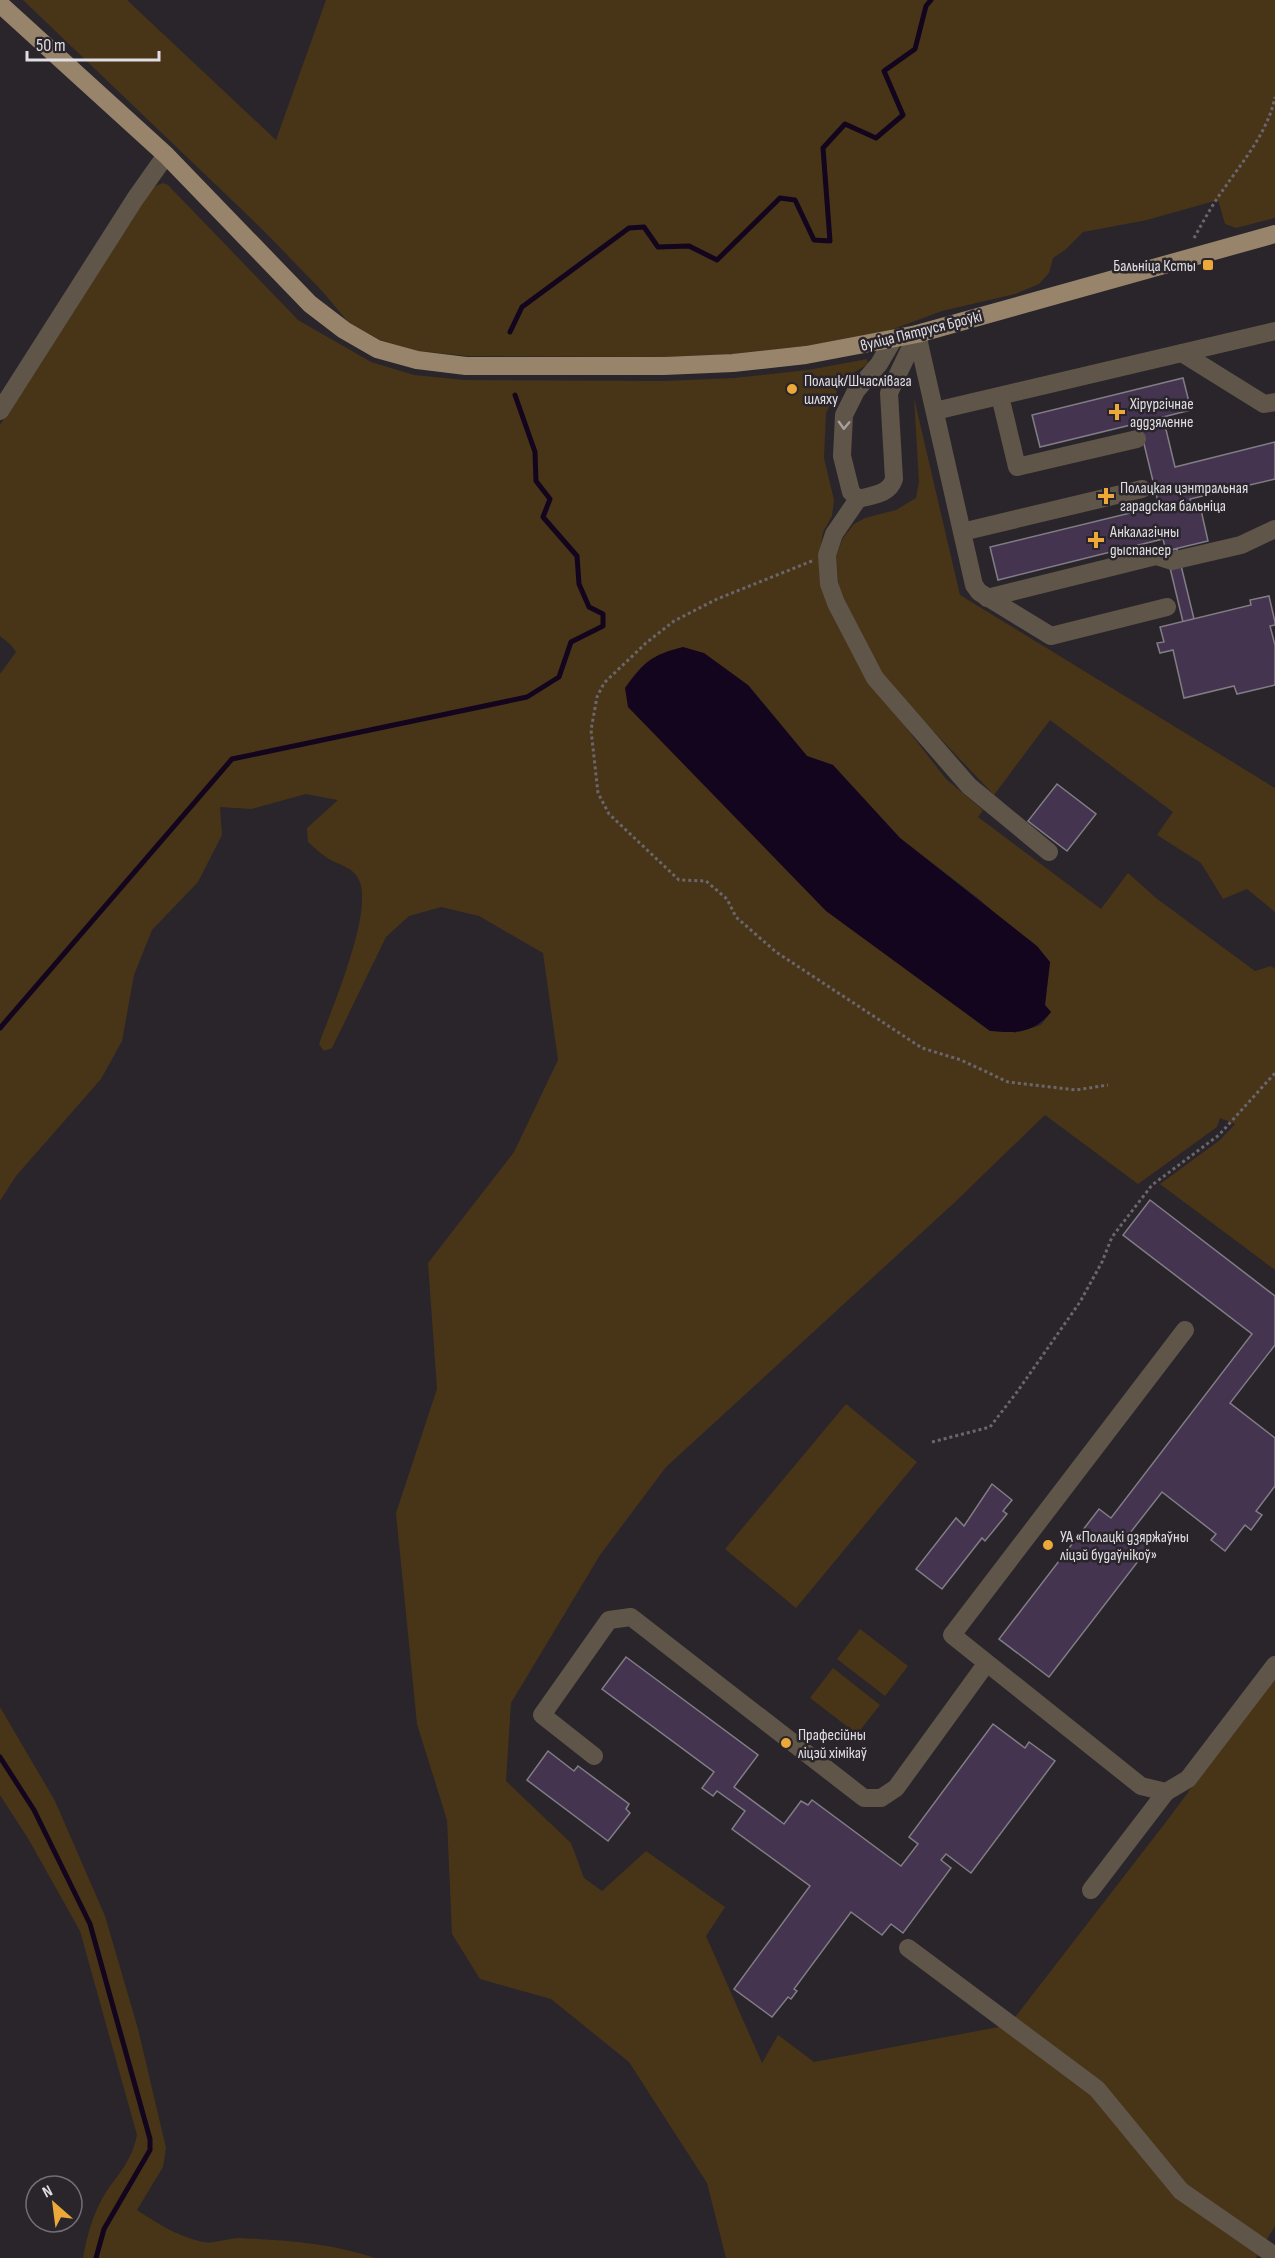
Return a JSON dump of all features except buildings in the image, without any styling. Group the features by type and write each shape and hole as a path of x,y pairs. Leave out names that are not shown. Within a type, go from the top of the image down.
{"main road":[{"name":"вуліца Пятруся Броўкі","path":"0,4 166,155 310,304 344,330 377,349 417,360 446,364 557,367 733,363 806,355 917,334 1275,234"}],"street":[{"path":"0,411 135,199 166,155"},
{"path":"934,411 1275,331"},
{"path":"917,334 974,585 979,592 1051,636 1167,608"},
{"path":"917,334 890,393 894,479 891,487 885,492 858,499 834,534 827,555 829,584 836,603 875,678 969,786 1049,852"},
{"path":"858,499 851,492 842,456 844,415 856,391 879,364 893,340"},
{"path":"1182,353 1264,404 1275,402"},
{"path":"1000,396 1017,467 1137,439"},
{"path":"962,532 1142,489"},
{"path":"987,597 1156,556 1172,561 1241,545 1275,529"},
{"path":"1166,1792 1141,1786 952,1635 1185,1330"},
{"path":"594,1756 542,1715 609,1620 631,1617 864,1798 881,1798 896,1788 986,1664"},
{"path":"1091,1890 1166,1792 1188,1779 1275,1665"},
{"path":"908,1948 1097,2089 1181,2192 1275,2256"}],"path":[{"path":"1181,259 1221,192 1252,148 1272,110 1275,97"},
{"path":"827,555 727,595 674,621 646,643 604,683 597,697 591,730 598,793 609,814 679,880 706,881 727,899 736,917 776,952 922,1048 961,1060 1008,1082 1076,1090 1108,1085"},
{"path":"932,1442 990,1427 1080,1302 1102,1262 1112,1237 1152,1185 1219,1135 1275,1073"}],"shaded area":[{"path":"23,0 127,0 276,140 326,0 1275,0 1275,218 1236,228 1225,224 1218,200 1147,220 1083,232 1065,250 1053,258 1049,273 1039,284 1015,294 942,311 891,330 805,346 732,354 663,357 467,356 418,351 380,340 348,322 323,292 263,230"},
{"path":"163,183 168,185 298,320 371,362 414,375 465,380 664,381 734,378 808,370 867,359 868,364 843,379 826,413 824,458 834,500 832,516 823,532 819,557 870,681 946,779 983,810 978,817 1101,909 1128,873 1156,898 1255,971 1271,966 1275,969 1275,1270 1160,1184 1220,1140 1235,1124 1220,1118 1217,1127 1138,1184 1045,1115 954,1203 666,1467 600,1555 511,1703 506,1781 571,1843 584,1878 602,1891 646,1851 725,1907 706,1936 762,2063 778,2035 814,2062 1009,2025 1169,1818 1275,1674 1275,2226 1256,2258 726,2258 707,2183 629,2062 551,1999 480,1979 452,1934 447,1820 417,1724 396,1513 437,1389 428,1263 514,1152 558,1060 543,953 479,916 441,907 409,916 386,937 332,1048 324,1051 319,1044 341,986 356,937 362,895 359,880 353,872 330,860 308,842 307,828 338,800 306,794 251,809 220,807 222,835 198,882 152,930 134,975 122,1041 101,1079 16,1176 0,1201 0,674 16,652 0,636 0,425 153,187","holes":["748,685 807,756 833,765 900,838 979,899 1050,962 1045,1005 1051,1012 1041,1025 1014,1033"]},
{"path":"914,398 960,595 1275,788 1275,912 1247,889 1223,899 1201,863 1157,835 1173,812 1050,720 994,795 880,675 840,601 836,556 843,538 854,524 865,518 896,510 916,498 919,482"},
{"path":"683,647 704,653 748,685 807,756 833,765 900,838 1037,946 1050,962 1045,1005 1051,1012 1038,1025 1016,1032 990,1031 826,911 628,707 625,688 643,666 663,653"},
{"path":"846,1404 917,1462 796,1608 725,1549"},
{"path":"860,1629 908,1666 885,1696 837,1659"},
{"path":"833,1668 880,1705 857,1734 810,1698"},
{"path":"0,1707 55,1801 105,1916 138,2029 166,2148 163,2167 137,2210 185,2237 203,2242 239,2238 291,2241 342,2249 375,2258 83,2258 97,2208 129,2159 137,2135 80,1931 29,1840 0,1795"}],"waterway":[{"path":"510,332 522,307 629,228 644,227 658,247 689,246 717,260 780,198 795,200 814,240 830,241 823,148 845,124 876,138 903,115 884,71 915,49 926,6 931,0"},
{"path":"0,1028 232,759 527,697 559,677 571,642 603,626 603,614 589,607 579,584 577,556 543,517 550,499 536,481 535,452 515,395"},
{"path":"0,1757 34,1810 90,1924 150,2139 150,2150 104,2229 96,2258"}],"place":[{"name":"Бальніца Ксты","path":"1208,265"},
{"name":"Полацк/Шчаслівага шляху","path":"792,389"},
{"name":"Хірургічнае аддзяленне","path":"1117,412"},
{"name":"Полацкая цэнтральная гарадская бальніца","path":"1106,496"},
{"name":"Анкалагічны дыспансер","path":"1096,540"},
{"name":"УА «Полацкі дзяржаўны ліцэй будаўнікоў»","path":"1048,1545"},
{"name":"Прафесійны ліцэй хімікаў","path":"786,1743"}]}
